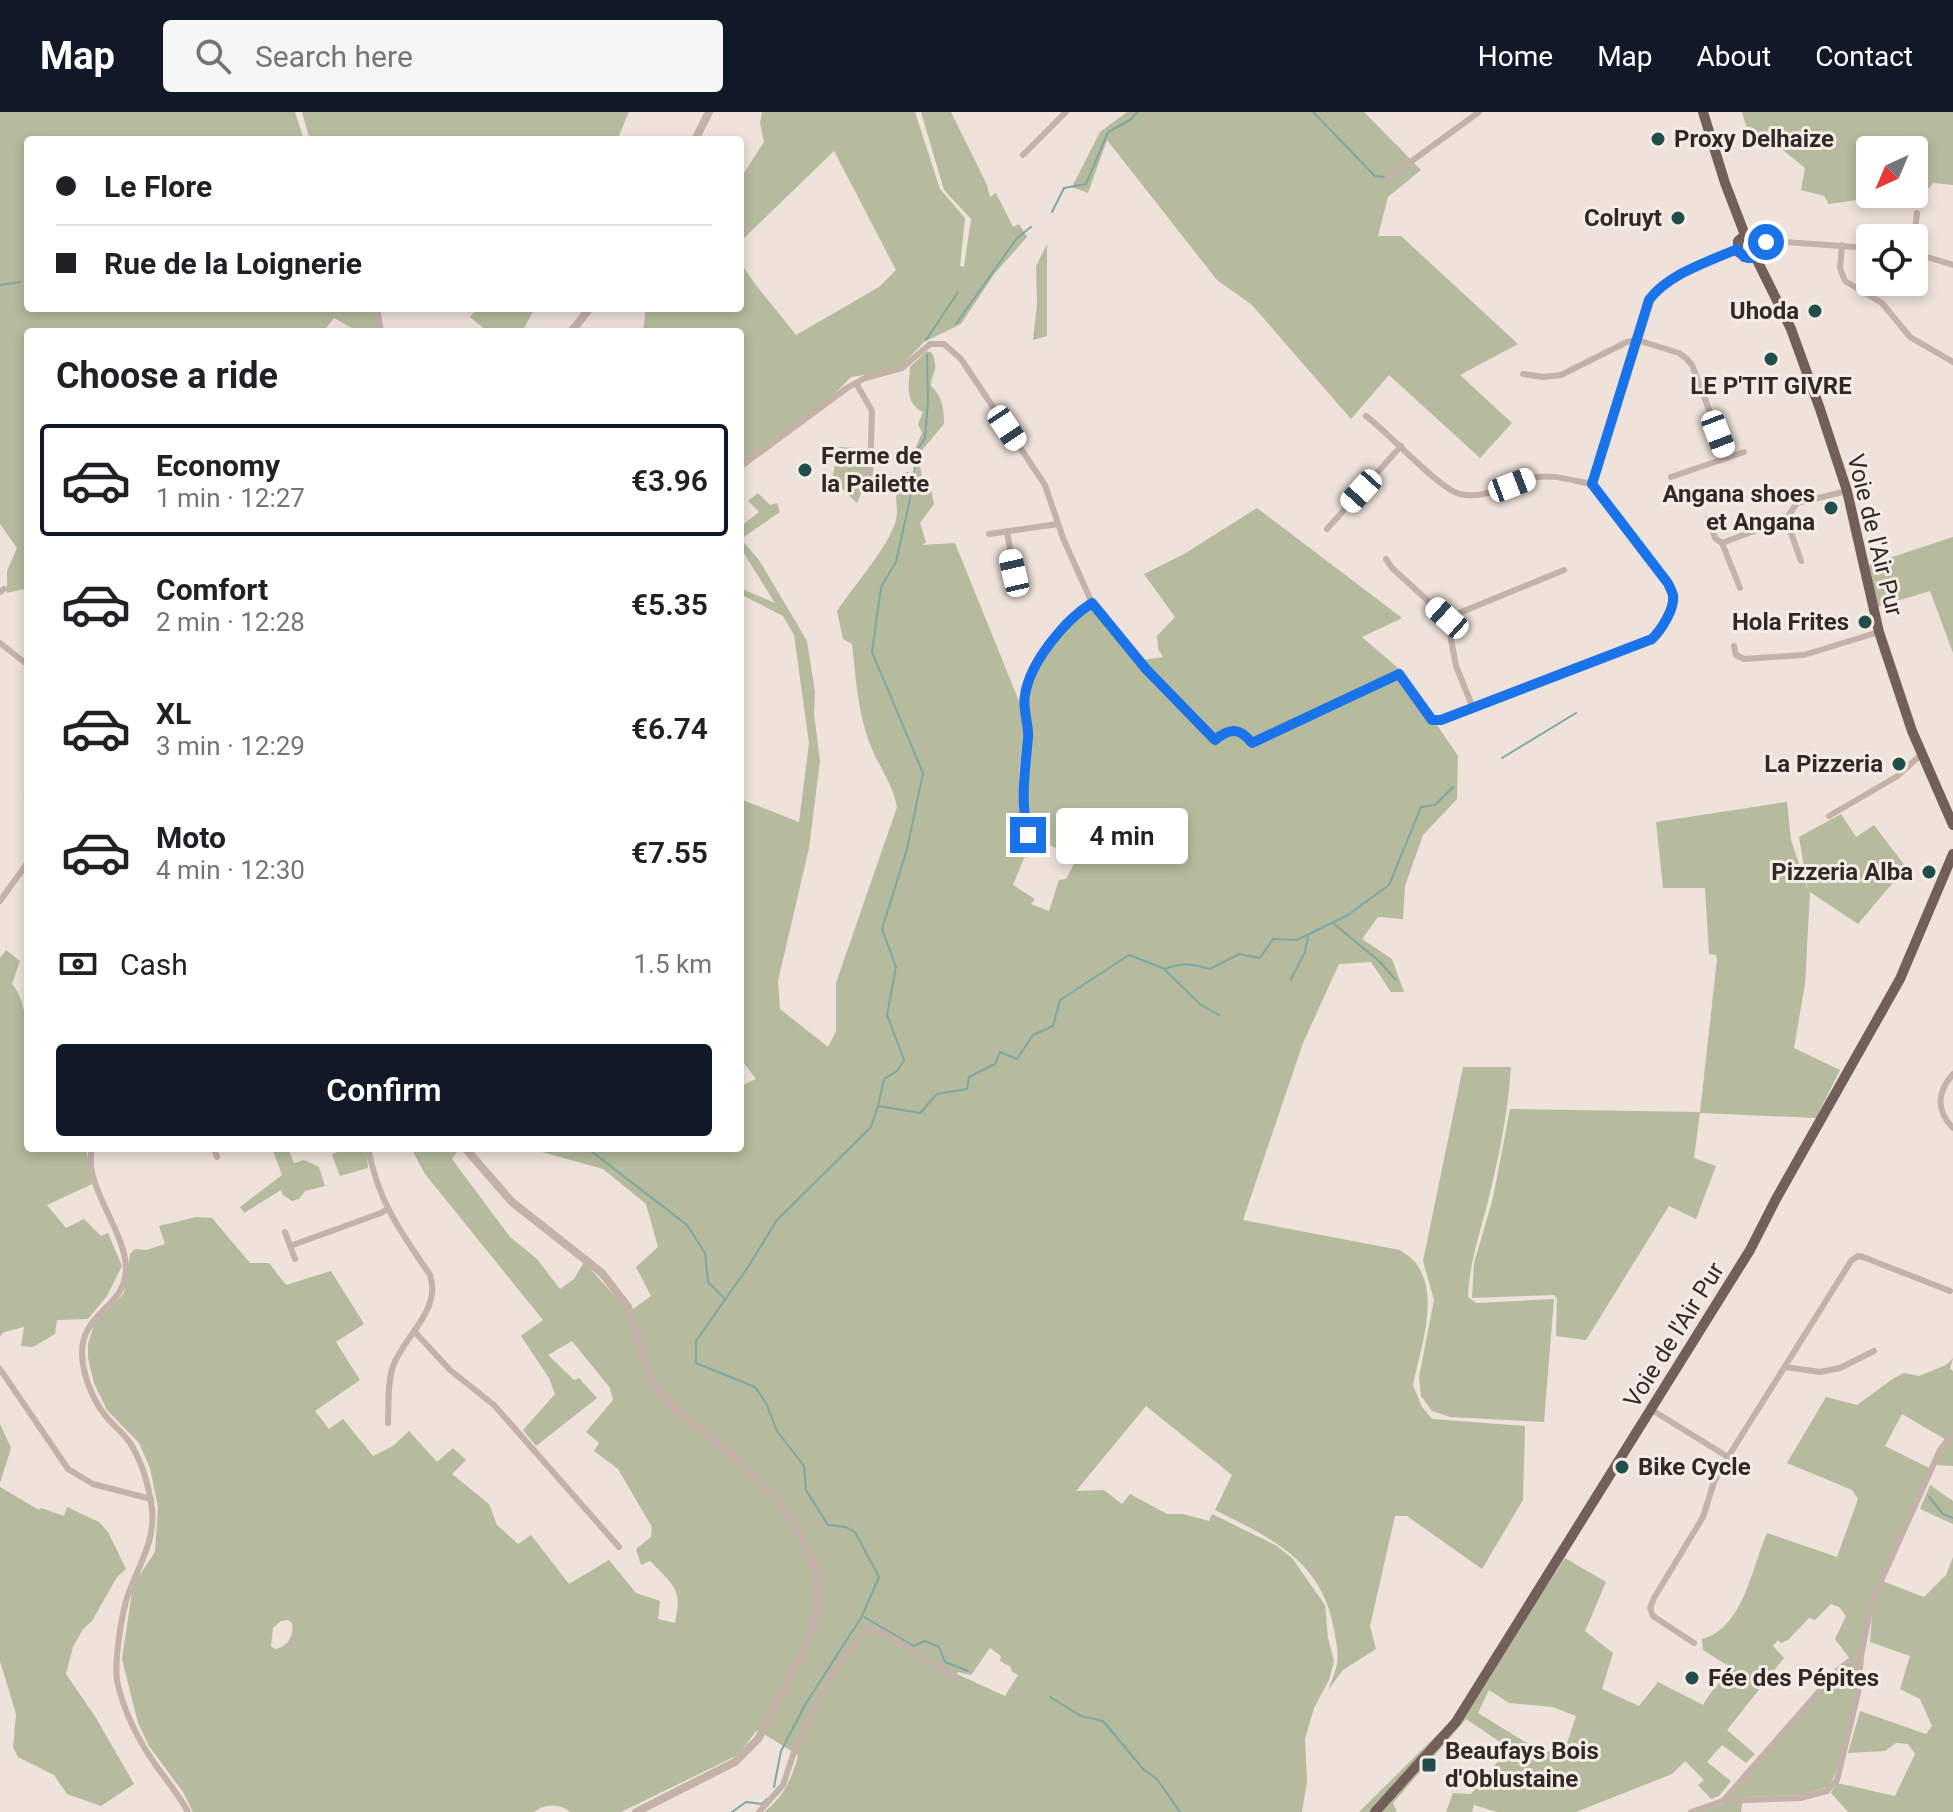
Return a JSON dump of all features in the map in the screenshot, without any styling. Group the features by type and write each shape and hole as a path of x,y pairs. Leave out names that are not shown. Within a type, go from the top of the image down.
{"main road":[{"path":"1703,112 1745,235"},
{"path":"1745,235 1755,236 1760,244 1760,251 1755,256 1744,257 1737,249 1738,241 1745,235"},
{"name":"Voie de l'Air Pur","path":"1755,256 1791,329 1847,491 1879,632 1905,713 1953,825"},
{"name":"Voie de l'Air Pur","path":"1382,1810 1456,1722 1750,1250 1900,979 1953,854"}],"street":[{"path":"697,136 709,112"},
{"path":"1023,155 1066,112"},
{"path":"1387,179 1479,112"},
{"path":"1916,224 1917,213"},
{"path":"1760,244 1772,241 1856,246"},
{"path":"1842,245 1840,268 1845,281 1882,303 1910,337 1953,362"},
{"path":"1592,484 1645,310 1656,291 1675,278 1737,249"},
{"path":"1928,257 1953,265"},
{"path":"574,328 587,312"},
{"path":"1523,374 1543,377 1561,375 1637,340 1679,353 1692,365 1727,457"},
{"path":"744,464 856,383 902,368 930,344 937,342 949,347 961,359 1038,474 1092,603 1146,669 1215,740 1236,729 1252,743 1399,674 1432,720 1441,720 1640,645 1659,632 1672,607 1673,595 1667,582 1592,484 1548,476 1533,477 1491,493 1475,496 1458,494 1366,416"},
{"path":"856,383 872,411 870,475"},
{"path":"1327,529 1401,446"},
{"path":"1671,477 1744,452"},
{"path":"1722,543 1786,519 1797,503 1847,491"},
{"path":"1708,518 1740,588"},
{"path":"1786,519 1801,561"},
{"path":"989,534 1058,524"},
{"path":"1007,531 1014,573"},
{"path":"1386,559 1447,618 1456,666 1473,708"},
{"path":"1447,618 1564,570"},
{"path":"1033,852 1021,796 1028,738 1025,692 1064,623 1092,603"},
{"path":"1734,646 1736,655 1744,659 1804,655 1879,632"},
{"path":"0,643 24,662"},
{"path":"1829,816 1896,777 1922,754"},
{"path":"0,901 24,868"},
{"path":"1953,1074 1947,1081 1940,1103 1945,1118 1953,1128"},
{"path":"91,1152 92,1172 126,1268 114,1298 85,1333 81,1355 88,1385 106,1417 132,1445 144,1471 153,1515 148,1546 124,1610 117,1684 139,1738 179,1794 188,1812"},
{"path":"215,1152 217,1157"},
{"path":"369,1152 374,1179 387,1209 432,1280 432,1299 394,1362 388,1423"},
{"path":"468,1152 512,1202 602,1273 628,1307 650,1379 671,1406 734,1456 774,1496 798,1532 816,1570 819,1603 808,1640 758,1739 735,1762 636,1812"},
{"path":"290,1246 387,1209"},
{"path":"285,1232 295,1259"},
{"path":"1694,1643 1653,1616 1650,1608 1654,1598 1703,1517 1714,1482 1728,1457 1851,1261 1858,1256 1950,1291"},
{"path":"414,1331 450,1370 494,1405 619,1547"},
{"path":"1785,1367 1820,1372 1840,1368 1874,1351"},
{"path":"0,1369 68,1469 93,1484 151,1499"},
{"path":"1652,1410 1728,1457"},
{"path":"1691,1812 1723,1801 1800,1798 1823,1792 1837,1780 1858,1693 1861,1656 1872,1601 1940,1450 1953,1433"},
{"path":"759,1812 783,1785 794,1752 829,1678 861,1636 870,1629 884,1633 958,1679"},
{"path":"1723,1801 1837,1671 1861,1656"}],"green space":[{"path":"0,112 295,112 303,136 24,136 24,312 376,312 378,328 352,328 334,318 326,328 24,328 24,591 7,593 7,571 17,548 0,524"},
{"path":"302,112 629,112 619,136 309,136"},
{"path":"762,112 915,112 940,189 965,218 960,266 964,267 971,219 944,190 921,112 951,112 990,197 996,193 1013,227 1019,224 1027,237 995,273 961,324 924,342 902,365 891,371 851,377 813,411 744,460 744,328 644,328 646,312 744,312 744,267 796,335 879,287 896,270 834,151 744,238 744,173 764,142 760,123"},
{"path":"1127,112 1364,112 1421,170 1388,197 1378,236 1401,236 1518,344 1460,375 1512,423 1480,458 1389,375 1351,419 1252,305 1217,280 1107,140 1088,193 1072,187 1100,132"},
{"path":"1742,112 1953,112 1953,185 1933,183 1928,189 1928,136 1856,136 1856,200 1829,204 1824,196 1801,190 1805,168 1768,138 1746,126"},
{"path":"1047,244 1047,336 1033,340 1037,304 1036,266"},
{"path":"474,312 533,312 524,328 483,328 470,317"},
{"path":"927,351 932,353 935,369 931,386 940,398 944,424 918,455 922,477 929,479 934,504 920,523 926,542 922,545 955,543 1025,716 1019,811 1029,849 1013,885 1035,899 1031,904 1049,911 1059,880 1066,879 1077,858 1032,837 1023,798 1027,699 1036,674 1052,646 1072,622 1094,609 1159,689 1213,740 1143,660 1163,657 1158,649 1157,636 1175,617 1144,574 1184,554 1257,508 1402,618 1362,637 1399,669 1458,756 1457,799 1423,835 1405,886 1403,919 1378,917 1362,939 1392,959 1404,992 1391,992 1371,962 1339,964 1303,1043 1243,1220 1400,1250 1413,1260 1423,1275 1428,1306 1413,1385 1422,1407 1432,1419 1525,1426 1523,1500 1482,1569 1407,1516 1395,1516 1370,1626 1376,1649 1343,1670 1328,1690 1337,1664 1337,1651 1333,1625 1317,1583 1304,1567 1273,1541 1215,1510 1232,1475 1146,1406 1076,1491 1104,1490 1122,1504 1130,1494 1167,1514 1183,1514 1209,1521 1212,1514 1277,1546 1292,1558 1325,1605 1334,1661 1305,1739 1307,1781 1302,1812 764,1812 786,1786 798,1755 757,1730 738,1755 621,1812 570,1812 552,1806 534,1812 193,1812 183,1792 149,1746 138,1723 122,1659 133,1585 155,1552 158,1507 150,1468 139,1443 107,1410 94,1383 88,1358 88,1344 94,1324 124,1293 130,1254 135,1249 146,1250 165,1244 159,1226 196,1217 212,1218 250,1263 269,1263 286,1285 331,1271 364,1324 336,1342 360,1380 315,1411 329,1429 343,1419 373,1456 393,1446 409,1431 437,1462 453,1448 466,1460 452,1474 489,1504 497,1525 518,1544 531,1535 569,1584 609,1560 636,1593 660,1601 658,1619 675,1623 678,1602 674,1588 650,1561 641,1565 636,1549 651,1537 652,1527 618,1469 594,1451 599,1443 586,1432 613,1400 610,1388 572,1341 548,1355 574,1380 579,1378 597,1398 536,1446 523,1430 555,1394 549,1378 521,1336 543,1320 425,1174 413,1152 457,1152 452,1159 510,1237 537,1259 560,1289 574,1279 584,1262 629,1312 651,1296 636,1267 658,1247 646,1204 603,1169 542,1152 744,1152 744,1084 756,1079 744,1063 744,801 799,822 809,743 794,635 783,616 744,596 744,590 775,603 744,553 744,542 759,560 807,641 815,692 814,714 820,761 809,848 778,981 780,1009 828,1047 836,1031 836,983 897,807 867,736 858,697 852,644 843,639 837,611 876,558 894,526 900,481 906,472 916,474 913,454 922,433 918,424 923,412 913,404 909,386 910,367","holes":["281,1621 292,1623 287,1643 275,1649 271,1646 273,1628","990,1648 1001,1656 1000,1661 1018,1675 1005,1696 957,1674 971,1675"]},
{"path":"839,447 856,448 857,457 868,458 868,476 857,503 832,479"},
{"path":"758,493 770,505 777,503 780,512 744,537 744,524 759,512 748,501"},
{"path":"1953,537 1953,653 1930,591 1877,607 1868,565"},
{"path":"1787,802 1791,840 1808,890 1799,837 1841,814 1856,837 1874,825 1906,867 1858,924 1810,892 1805,984 1794,1048 1840,1070 1816,1118 1700,1113 1694,1158 1716,1166 1696,1219 1669,1206 1586,1340 1556,1336 1557,1299 1554,1295 1472,1298 1474,1263 1493,1198 1510,1109 1700,1112 1717,959 1716,955 1709,954 1705,888 1663,888 1656,822"},
{"path":"6,950 20,961 12,984 24,1012 24,1152 87,1152 92,1184 47,1205 66,1228 84,1219 101,1236 108,1233 122,1266 107,1296 88,1319 57,1320 55,1334 33,1347 21,1346 24,1327 0,1336 0,958"},
{"path":"1463,1067 1511,1067 1502,1134 1473,1261 1468,1297 1476,1303 1554,1299 1544,1422 1450,1417 1432,1411 1421,1396 1419,1377 1434,1300 1423,1261"},
{"path":"273,1152 290,1152 294,1163 304,1160 319,1167 325,1186 305,1191 299,1199 292,1201 281,1190 244,1213 240,1207 282,1175"},
{"path":"337,1152 366,1152 368,1168 340,1176 332,1155"},
{"path":"1953,1358 1950,1369 1953,1371 1953,1466 1935,1465 1948,1441 1902,1414 1885,1446 1929,1468 1875,1588 1859,1655 1850,1659 1835,1639 1846,1616 1839,1607 1831,1604 1815,1620 1809,1618 1788,1640 1781,1643 1778,1640 1773,1646 1784,1658 1727,1730 1755,1754 1746,1763 1722,1745 1707,1762 1731,1781 1719,1796 1711,1799 1698,1785 1704,1780 1685,1761 1672,1774 1576,1812 1497,1812 1474,1805 1472,1812 1446,1812 1453,1793 1471,1794 1509,1748 1466,1719 1393,1803 1397,1812 1359,1812 1446,1726 1486,1679 1565,1558 1606,1582 1585,1631 1613,1653 1602,1689 1639,1706 1658,1682 1703,1705 1730,1667 1703,1650 1702,1639 1716,1633 1737,1610 1767,1533 1837,1557 1858,1499 1852,1490 1787,1463 1826,1397 1857,1405 1904,1373 1919,1376 1946,1365","holes":["1489,1690 1509,1703 1553,1707 1576,1716 1566,1746 1540,1751 1478,1713"]},
{"path":"0,1424 11,1448 0,1483"},
{"path":"1930,1485 1953,1501 1953,1524 1920,1509"},
{"path":"0,1487 39,1510 41,1508 64,1516 67,1507 99,1522 108,1532 126,1569 117,1577 92,1621 83,1629 73,1647 66,1674 134,1784 101,1806 67,1794 54,1775 18,1757 13,1747 16,1714 0,1661"},
{"path":"1953,1557 1953,1812 1848,1812 1831,1793 1837,1783 1895,1796 1915,1754 1908,1744 1896,1743 1885,1751 1848,1753 1860,1711 1926,1734 1932,1726 1920,1699 1900,1689 1910,1656 1870,1642 1873,1602 1882,1581 1924,1597 1946,1575"},
{"path":"1859,1658 1845,1743 1828,1787 1801,1795 1743,1797 1741,1812 1699,1812 1724,1804 1824,1688"}],"waterway":[{"path":"1052,212 1064,188 1086,184 1108,132 1138,112"},
{"path":"1313,112 1375,176 1384,177"},
{"path":"956,324 1017,238 1031,227"},
{"path":"0,285 20,282"},
{"path":"926,340 958,292"},
{"path":"878,1106 884,1079 897,1071 904,1060 887,1015 896,967 882,929 907,849 923,773 872,652 881,587 896,562 914,481 915,454 925,438 927,355"},
{"path":"1502,758 1576,713"},
{"path":"774,1787 781,1751 805,1705 862,1616 879,1577 855,1532 846,1527 828,1525 806,1490 804,1466 777,1431 766,1403 755,1387 696,1363 696,1341 777,1220 871,1127 878,1106 920,1113 937,1094 967,1089 969,1077 995,1064 1000,1052 1017,1059 1033,1035 1053,1026 1060,1000 1129,955 1165,969 1187,964 1210,969 1239,954 1260,958 1273,939 1297,940 1348,915 1389,885 1421,807 1435,805 1453,787"},
{"path":"1333,923 1379,961 1396,980"},
{"path":"1291,979 1305,952 1308,936"},
{"path":"1165,970 1200,1004 1219,1015"},
{"path":"592,1152 687,1225 705,1253 708,1282 724,1298"},
{"path":"1929,1497 1943,1514 1953,1518"},
{"path":"864,1617 914,1646 925,1641 939,1647 945,1662 968,1671"},
{"path":"1050,1697 1081,1716 1103,1721 1144,1770 1157,1779 1180,1812"},
{"path":"732,1812 746,1802 762,1804 767,1799"}],"place":[{"name":"Proxy Delhaize","path":"1658,139"},
{"name":"Colruyt","path":"1678,218"},
{"name":"Uhoda","path":"1815,311"},
{"name":"LE P'TIT GIVRE","path":"1771,359"},
{"name":"Ferme de la Pailette","path":"805,470"},
{"name":"Angana shoes et Angana","path":"1831,508"},
{"name":"Hola Frites","path":"1865,622"},
{"name":"La Pizzeria","path":"1899,764"},
{"name":"Pizzeria Alba","path":"1929,872"},
{"name":"Bike Cycle","path":"1622,1467"},
{"name":"Fée des Pépites","path":"1692,1678"},
{"name":"Beaufays Bois d'Oblustaine","path":"1429,1765"}],"route":[{"path":"1028,835 1021,796 1028,738 1025,692 1064,623 1092,603 1146,669 1215,740 1236,729 1252,743 1399,674 1432,720 1441,720 1652,639 1672,607 1673,595 1667,582 1592,484 1649,300 1675,278 1737,249 1744,257 1752,258 1760,251 1760,244 1766,242"}]}
